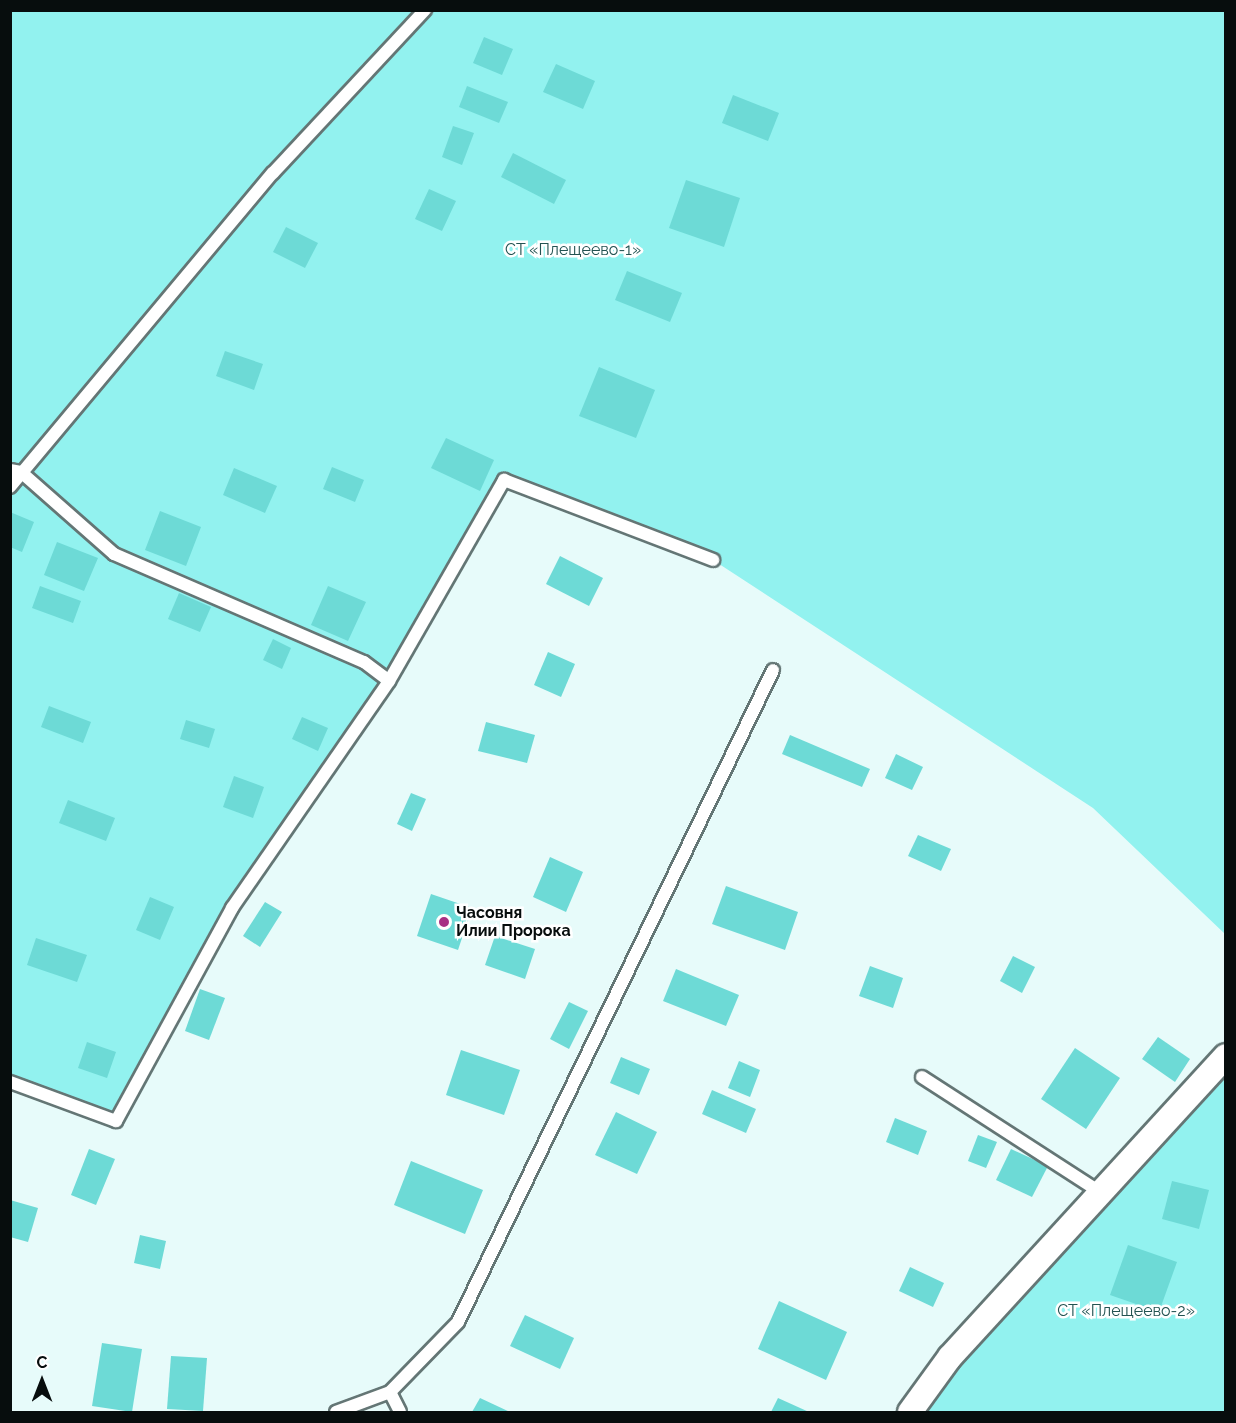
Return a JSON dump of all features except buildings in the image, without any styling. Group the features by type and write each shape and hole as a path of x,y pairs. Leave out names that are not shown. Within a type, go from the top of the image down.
{"street":[{"path":"910,1413 950,1357 1098,1191 1226,1056"}],"lane":[{"path":"10,487 16,471 273,173 425,10"},
{"path":"16,471 114,554 364,662 388,681"},
{"path":"10,1082 116,1121 232,908 388,681 504,480 713,560"},
{"path":"336,1413 390,1392 458,1322 773,670"},
{"path":"922,1077 1098,1191"},
{"path":"390,1392 400,1413"}],"green space":[{"name":"СТ «Плещеево-1»","path":"10,11 1225,11 1225,934 1093,808 713,560 504,480 389,681 232,908 116,1121 11,1082"},
{"name":"СТ «Плещеево-2»","path":"1225,1056 1225,1412 910,1412"}],"place":[{"name":"Часовня Илии Пророка","path":"444,922"}]}
